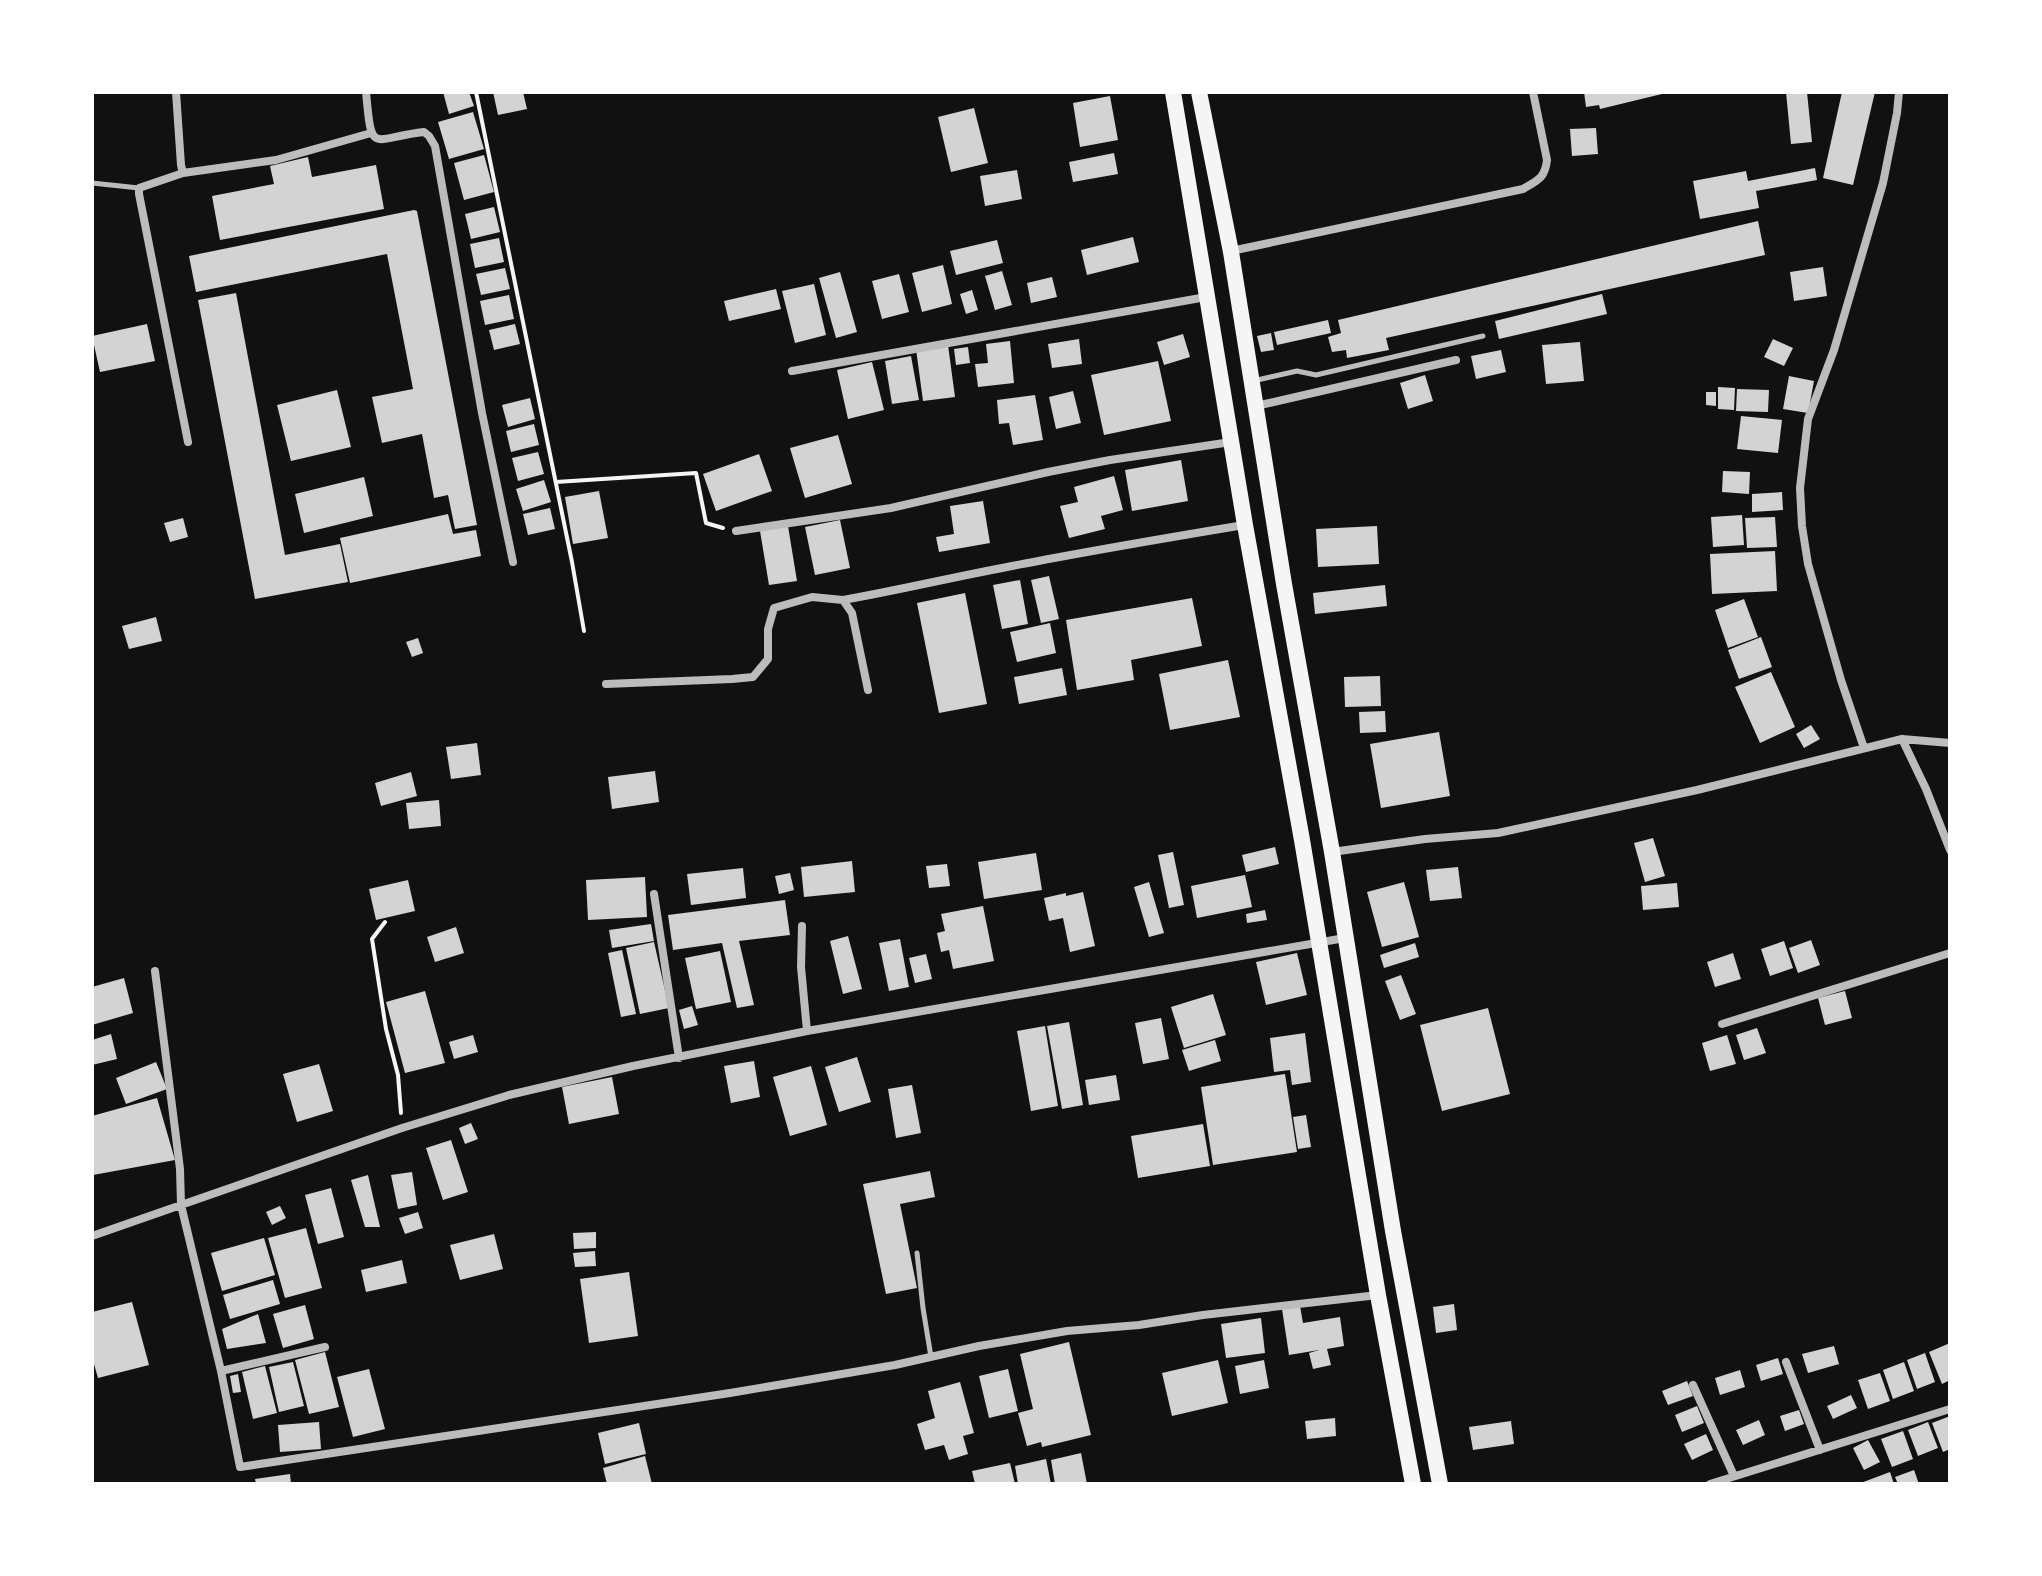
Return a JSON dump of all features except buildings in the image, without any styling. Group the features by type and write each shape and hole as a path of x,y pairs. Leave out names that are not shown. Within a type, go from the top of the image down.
{"highway":[{"path":"1173,92 1245,525 1413,1484"},
{"path":"1199,92 1231,252 1400,1272 1440,1484"}],"street":[{"path":"176,92 183,173"},
{"path":"366,92 371,133 381,141 424,132 435,146 482,413 513,562"},
{"path":"1231,252 1523,189 1540,179 1546,171 1547,160 1533,92"},
{"path":"1864,748 1808,564 1800,488 1808,419 1834,350 1883,183 1899,92"},
{"path":"188,442 139,188 183,173 276,160 371,133"},
{"path":"792,371 1207,297"},
{"path":"1256,406 1456,360"},
{"path":"736,531 891,508 1095,463 1231,442"},
{"path":"606,684 753,677 768,659 768,629 774,608 812,597 843,600 1029,562 1245,525"},
{"path":"843,600 852,613 868,690"},
{"path":"1902,739 1950,850"},
{"path":"1332,852 1498,833 1697,790 1902,739 1950,743"},
{"path":"654,894 679,1058"},
{"path":"802,926 801,967 807,1031"},
{"path":"92,1236 402,1128 509,1095 807,1031 1345,938"},
{"path":"1722,1024 1950,953"},
{"path":"155,971 180,1169 181,1205 221,1371 240,1467 730,1393 1067,1331 1378,1295"},
{"path":"221,1371 325,1347"},
{"path":"1786,1362 1820,1450"},
{"path":"1693,1385 1734,1476"},
{"path":"1710,1484 1950,1409"}],"lane":[{"path":"92,183 139,188"},
{"path":"1252,381 1297,371 1316,375 1483,336"},
{"path":"917,1253 931,1357"}],"path":[{"path":"476,92 584,631"},
{"path":"556,482 696,473 706,523 736,531"},
{"path":"385,922 372,939 386,1029 398,1075 402,1128"}]}
